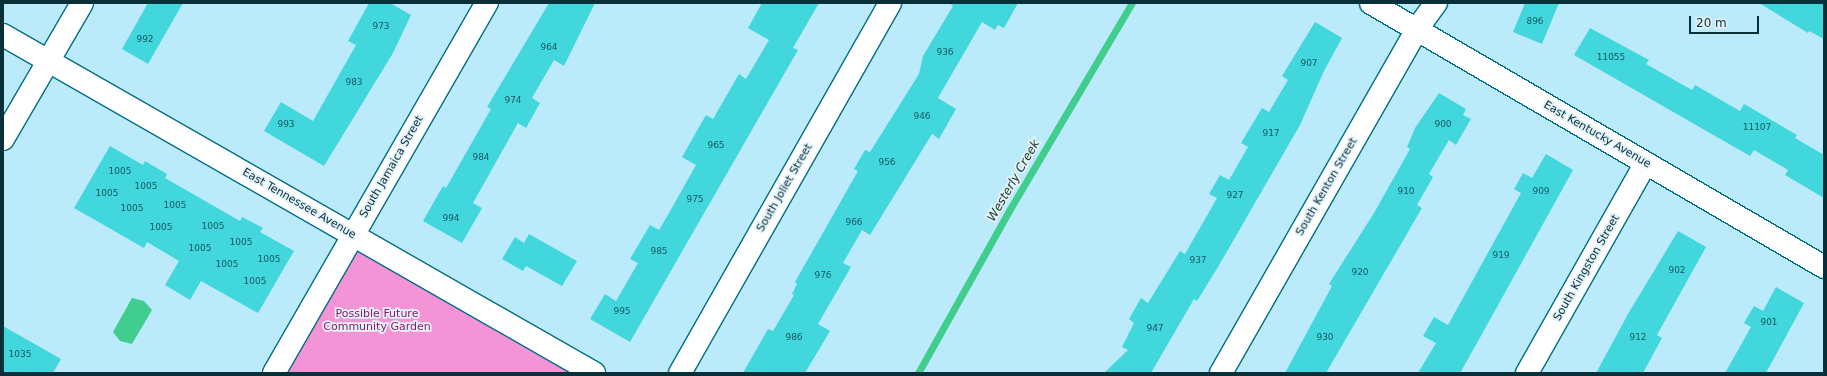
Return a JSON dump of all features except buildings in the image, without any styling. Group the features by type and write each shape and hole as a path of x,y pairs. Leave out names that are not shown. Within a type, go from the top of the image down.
{"street":[{"path":"3,139 10,110 48,61 82,3"},
{"name":"South Jamaica Street","path":"274,373 487,3"},
{"name":"South Joliet Street","path":"680,373 890,3"},
{"name":"East Kentucky Avenue","path":"1371,3 1824,267"},
{"name":"South Kenton Street","path":"1221,373 1417,29 1436,3"},
{"name":"East Tennessee Avenue","path":"3,35 594,373"},
{"name":"South Kingston Street","path":"1527,373 1646,163"}],"green space":[{"name":"Possible Future Community Garden","path":"358,250 575,373 286,373"}],"shaded area":[{"path":"132,298 144,301 152,310 132,344 120,341 113,332"}],"waterway":[{"name":"Westerly Creek","path":"918,373 1010,209 1132,3"}]}
